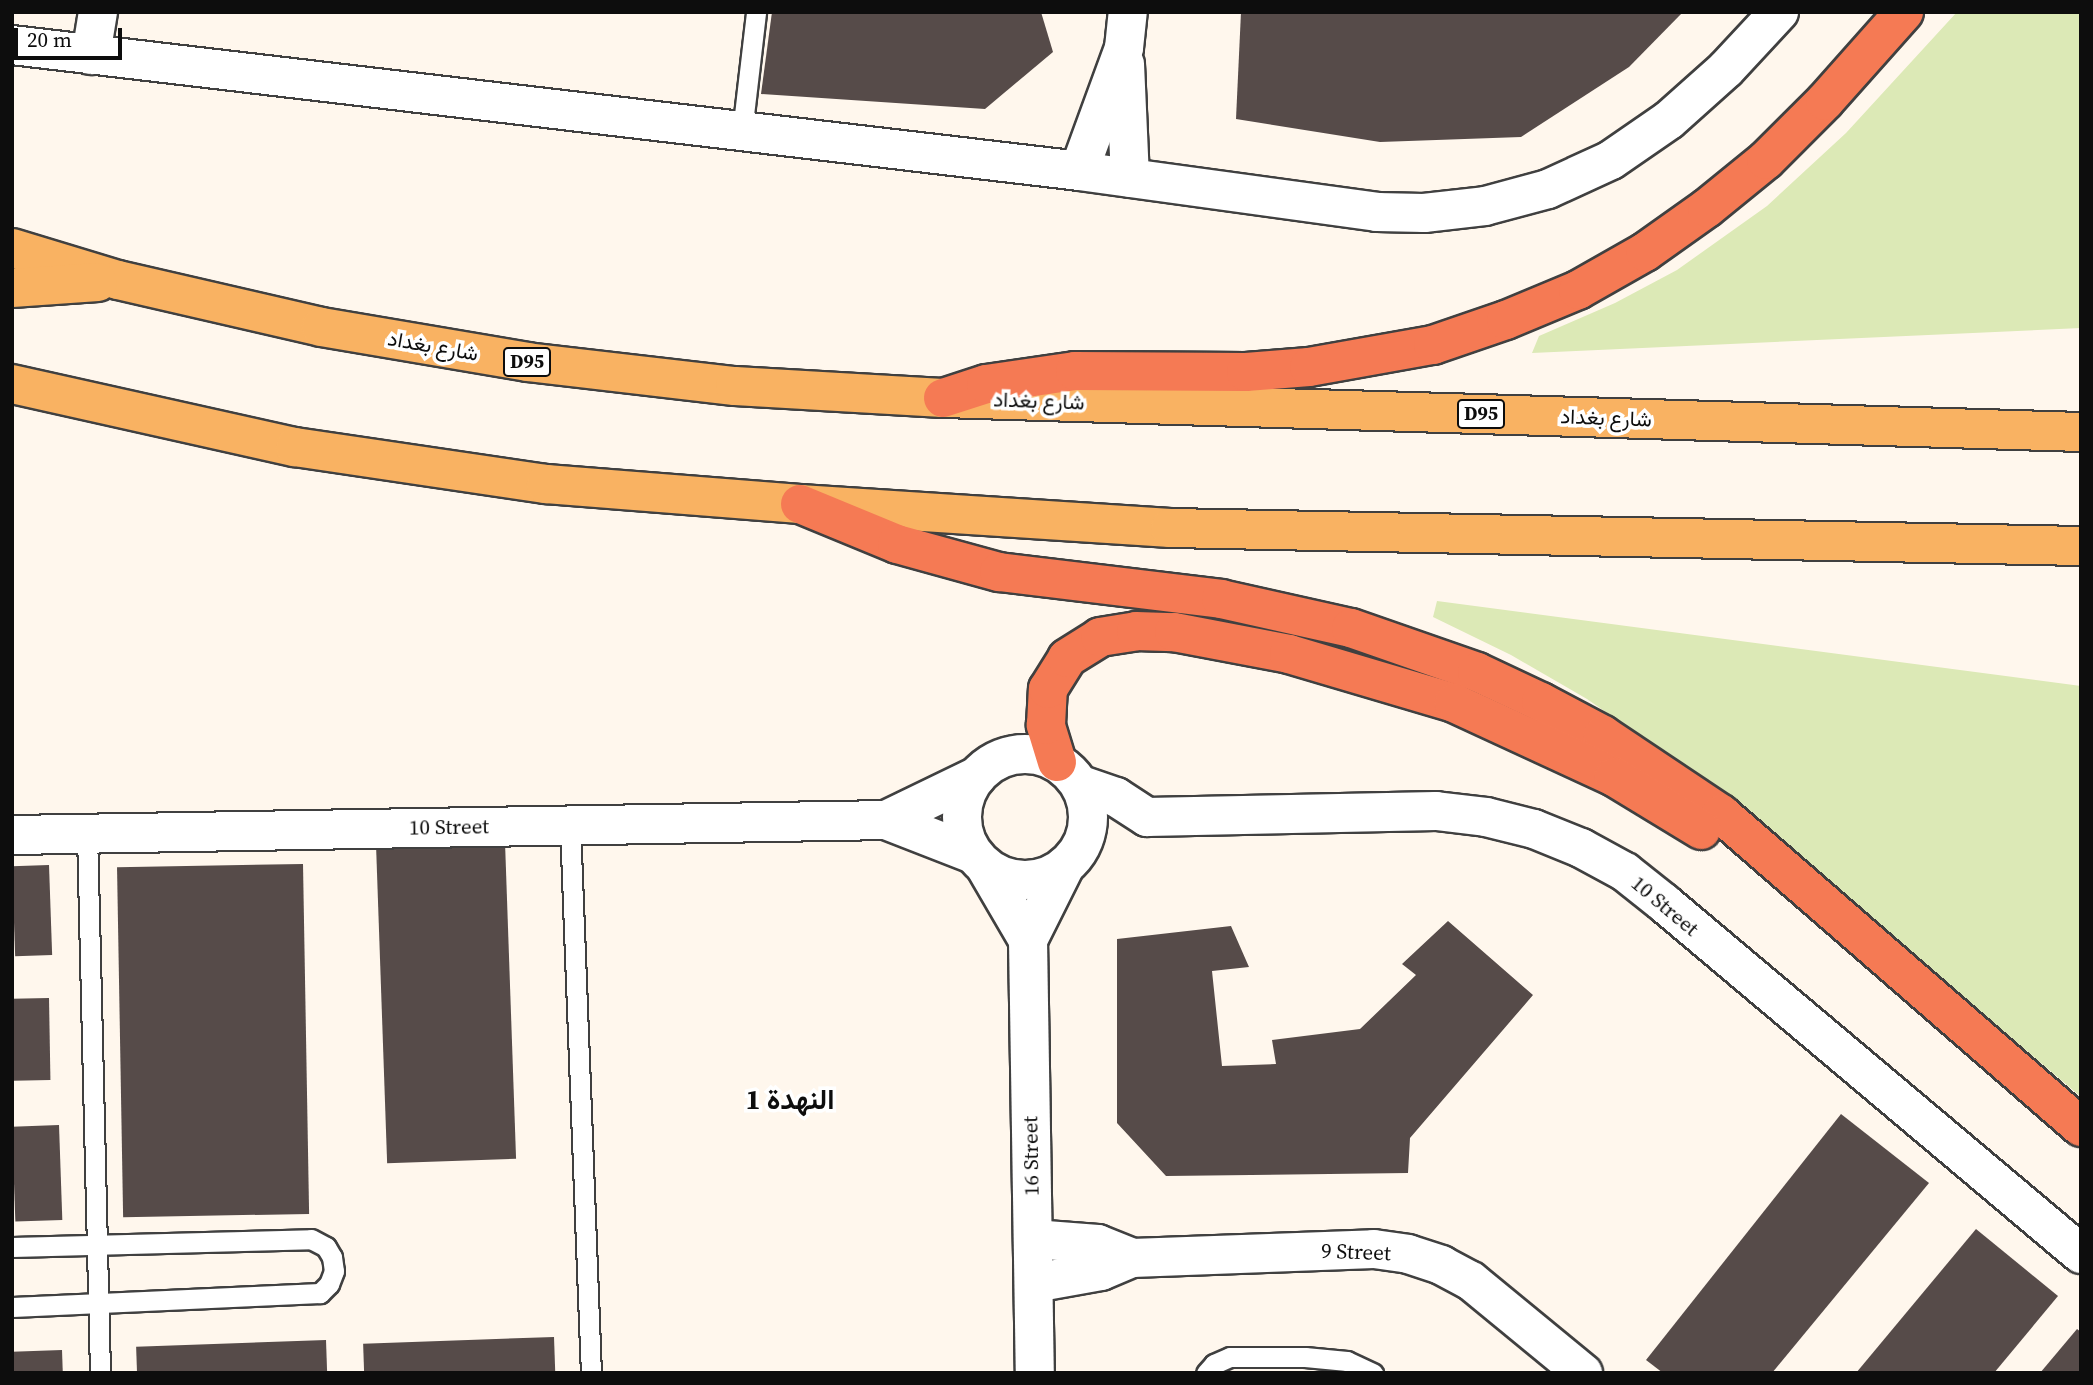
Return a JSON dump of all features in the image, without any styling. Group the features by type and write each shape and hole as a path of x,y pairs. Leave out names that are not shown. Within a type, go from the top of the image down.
{"highway":[{"path":"943,398 986,384 1064,372 1246,372 1309,367 1433,345 1506,320 1578,290 1645,251 1707,208 1766,160 1816,111 1904,12"},
{"path":"800,505 848,526 947,560 1050,580 1221,599 1287,611 1351,628 1477,672 1604,735 1721,814 2081,1127"},
{"path":"1069,774 1046,725 1048,689 1067,658 1100,637 1136,631 1217,638 1289,654 1454,703 1614,777 1659,802 1751,865 1826,908"}],"main road":[{"name":"شارع بغداد","path":"12,248 118,280 321,327 527,362 735,386 943,398 2081,432"},
{"path":"12,288 118,280"},
{"path":"12,384 295,447 546,484 800,505 985,519 1196,529 2081,546"}],"street":[{"path":"91,55 98,12"},
{"path":"12,45 1079,171 1377,212 1424,213 1485,206 1548,189 1611,160 1668,120 1707,86 1779,12"},
{"path":"1079,171 1126,30"},
{"path":"1126,30 1130,178"},
{"path":"886,820 980,861 1012,880 1026,881 1054,874 1073,857 1147,817 1116,797 1069,774 1041,755 1006,756 990,764 977,776 967,790 962,823 980,861 1028,940"},
{"path":"1028,940 1073,857 1090,816 1069,774"},
{"path":"886,820 977,776"},
{"name":"10 Street","path":"1147,817 1436,811 1486,817 1522,826 1581,848 1625,872 1664,903 2081,1254"},
{"name":"10 Street","path":"12,835 886,820"},
{"name":"16 Street","path":"1028,940 1035,1373"},
{"path":"1033,1239 1098,1244 1132,1258"},
{"name":"9 Street","path":"1132,1258 1340,1249 1374,1249 1408,1254 1441,1265 1471,1281 1583,1373"},
{"path":"1034,1283 1101,1271 1132,1258"}],"lane":[{"path":"738,132 746,12"},
{"path":"738,132 756,12"},
{"path":"570,825 592,1373"},
{"path":"88,833 100,1373"},
{"path":"12,1247 311,1239 326,1247 332,1258 334,1271 329,1284 320,1293 12,1307"},
{"path":"1206,1373 1214,1364 1230,1357 1305,1357 1347,1361 1373,1373"}],"green space":[{"path":"1957,12 2081,12 2081,328 1532,353 1539,336 1615,303 1677,270 1767,206 1846,133"},
{"path":"1437,601 2081,686 2081,1097 1729,798 1587,699 1511,655 1433,617"}],"building":[{"path":"772,12 1041,12 1053,52 985,109 761,94"},
{"path":"1241,12 1683,12 1629,67 1521,137 1380,142 1236,119"},
{"path":"505,842 516,1159 387,1163 376,847"},
{"path":"303,864 309,1214 123,1217 117,867"},
{"path":"49,865 52,955 15,956 12,866"},
{"path":"1448,921 1533,995 1410,1138 1408,1173 1166,1176 1117,1123 1117,939 1231,926 1249,967 1212,971 1222,1066 1276,1064 1272,1040 1360,1029 1416,975 1402,964"},
{"path":"49,998 50,1080 13,1081 12,999"},
{"path":"1841,1114 1929,1183 1772,1373 1663,1373 1646,1360"},
{"path":"59,1125 62,1220 15,1222 12,1127"},
{"path":"1976,1229 2058,1296 1994,1373 1856,1373"},
{"path":"2077,1329 2081,1332 2081,1373 2040,1373"},
{"path":"554,1337 555,1373 364,1373 363,1344"},
{"path":"326,1340 327,1373 137,1373 136,1347"},
{"path":"62,1350 63,1373 13,1373 12,1352"}],"district":[{"name":"النهدة 1","path":"790,1099"}]}
